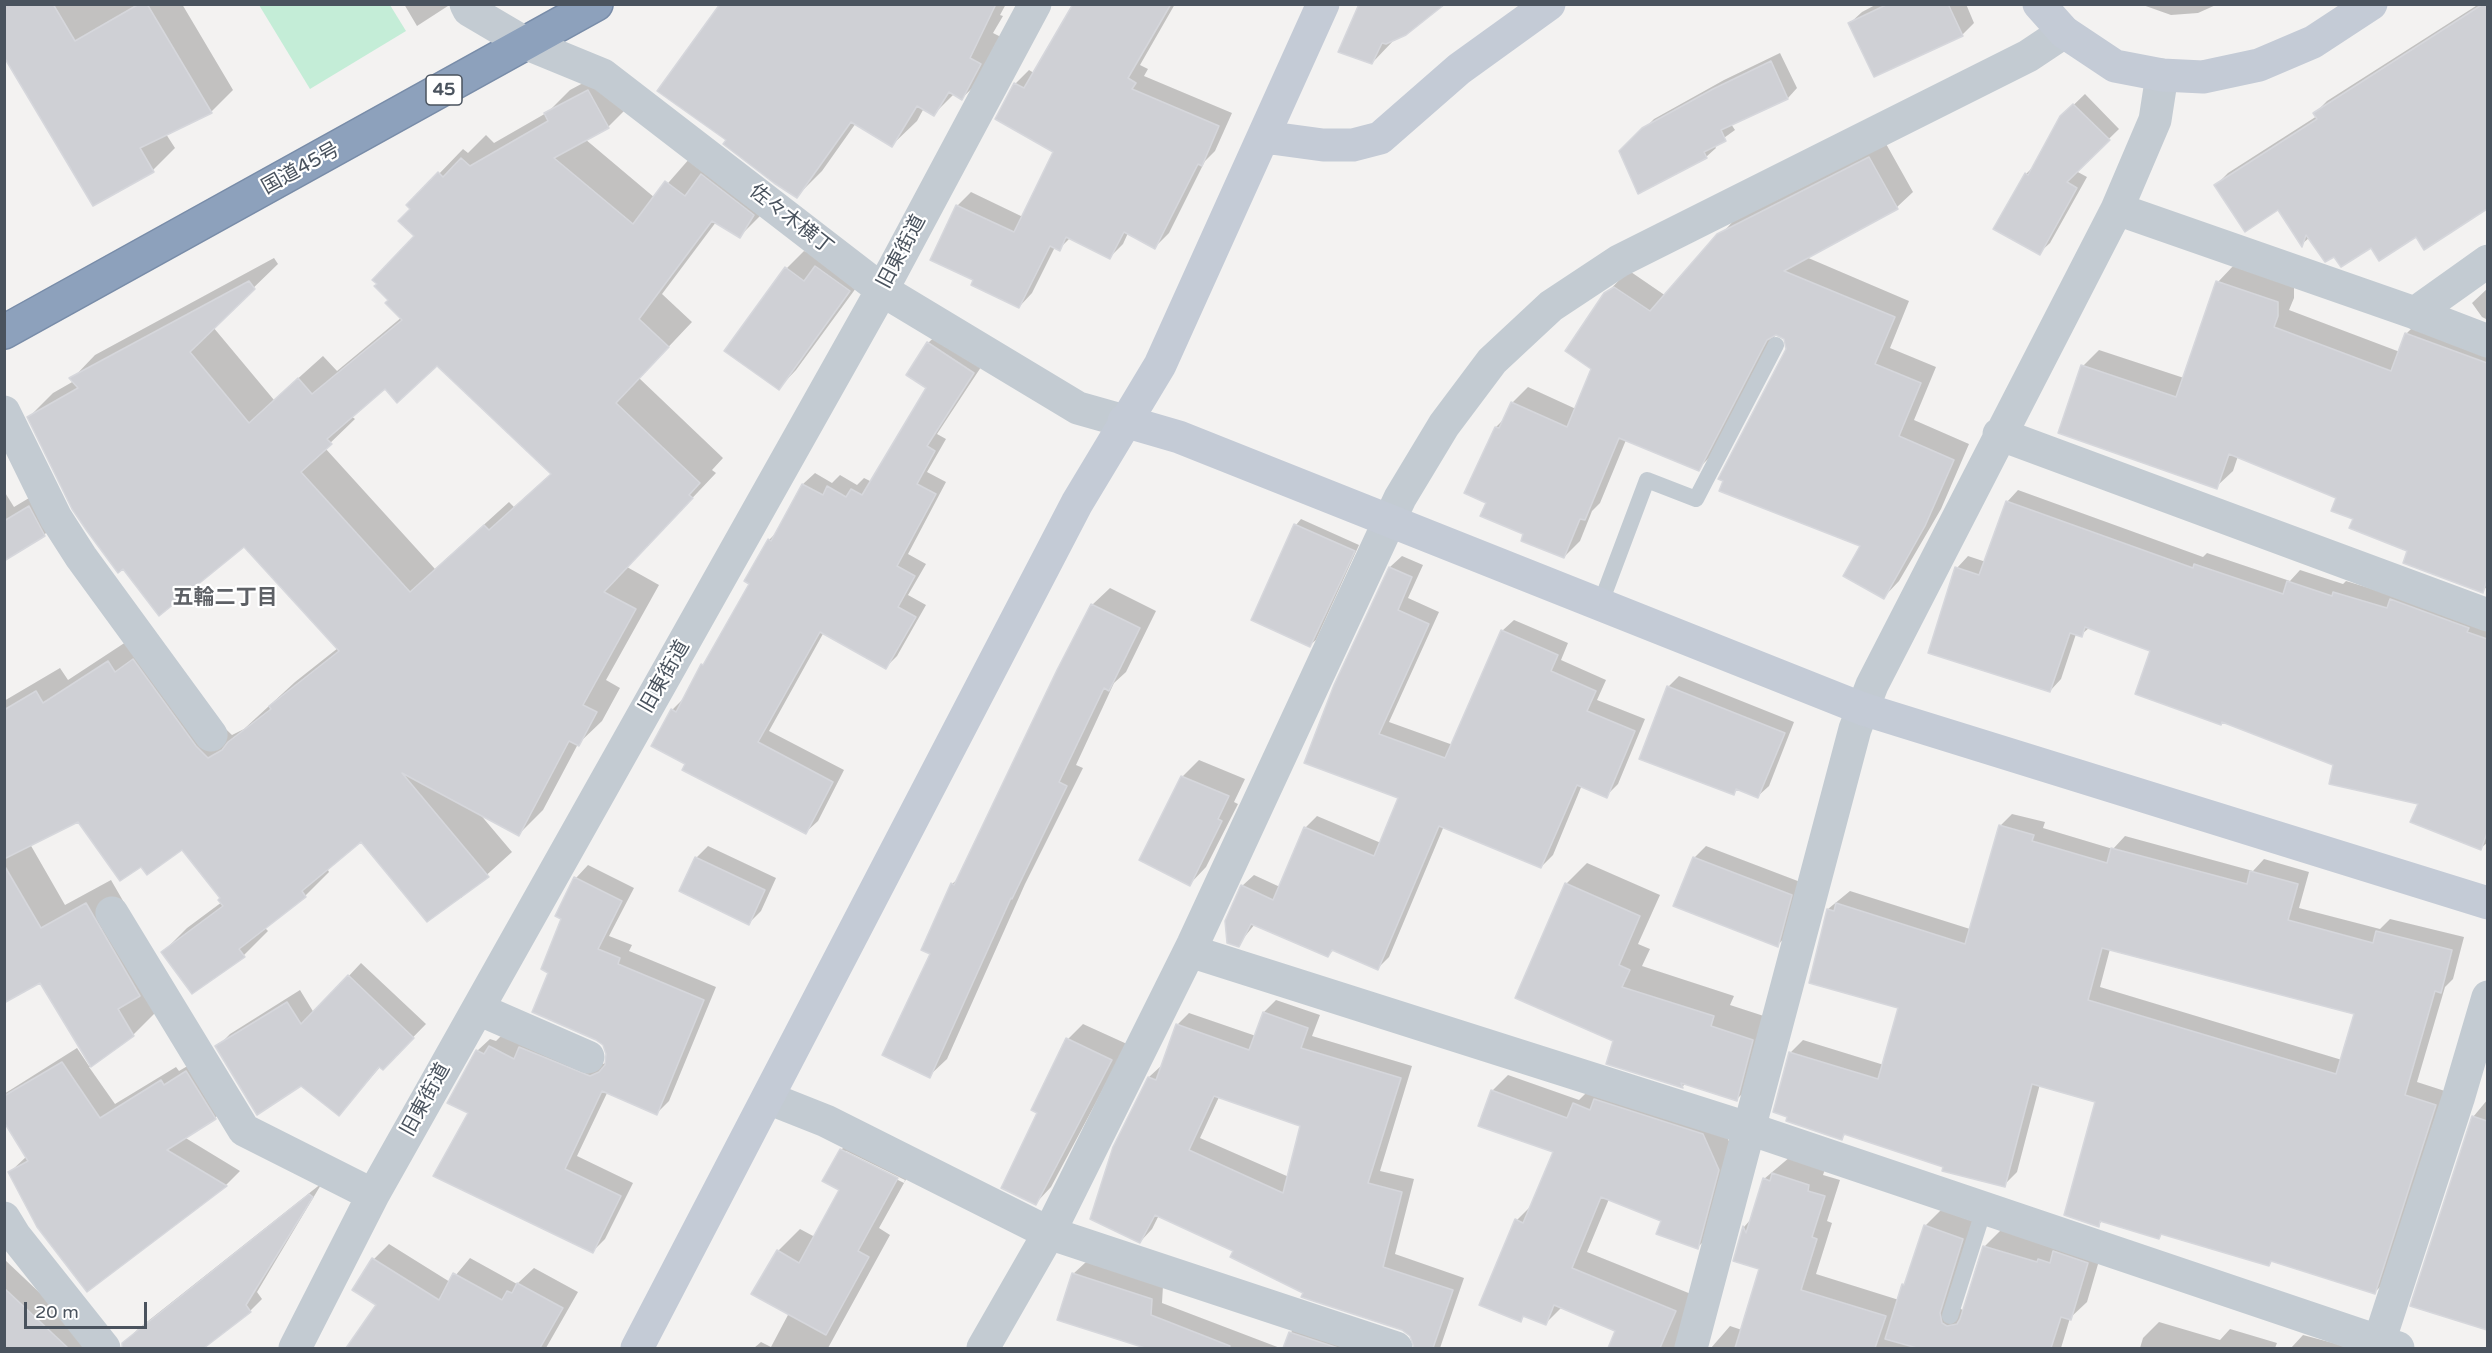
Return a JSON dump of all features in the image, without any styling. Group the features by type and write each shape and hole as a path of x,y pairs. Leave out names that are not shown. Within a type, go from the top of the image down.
{"highway":[{"name":"国道45号","path":"4,332 596,4"}],"street":[{"name":"佐々木横丁","path":"466,4 470,10 525,42 603,75 882,290 1078,408 1124,421"},
{"name":"旧東街道","path":"295,1348 373,1195 882,290 1035,4"},
{"path":"637,1348 1077,502 1160,365 1323,4"},
{"path":"1264,137 1323,145 1353,145 1380,138 1459,69 1549,4"},
{"path":"2039,4 2064,32 2115,66 2162,75 2204,77 2259,65 2313,42 2371,4"},
{"path":"983,1348 1049,1233 1190,951 1400,498 1450,416 1491,361 1551,306 1619,261 2028,56 2064,32"},
{"path":"1691,1348 1855,729 1872,685 1999,434 2117,209 2155,120 2162,75"},
{"path":"2117,209 2415,313 2487,341"},
{"path":"2415,313 2487,261"},
{"path":"4,412 63,528 211,735"},
{"path":"1124,421 1179,437 1863,709 2487,903"},
{"path":"1999,434 2487,615"},
{"path":"112,912 244,1130 373,1195"},
{"path":"1190,951 1985,1206 2385,1347 2487,998"},
{"path":"478,1009 588,1057"},
{"path":"768,1098 826,1121 1049,1233 1396,1348"},
{"path":"4,1218 15,1236 104,1348"}],"lane":[{"path":"1600,605 1647,480 1696,499 1776,345"},
{"path":"1950,1316 1985,1206"}],"green space":[{"path":"259,5 390,5 406,31 310,89"}],"building":[{"path":"4,4 53,4 75,41 139,4 147,4 212,113 140,148 154,172 93,206 4,57"},
{"path":"720,4 996,4 970,58 981,64 962,100 949,92 934,116 917,106 892,147 851,122 797,198 723,144 726,140 657,91"},
{"path":"1073,4 1171,4 1128,78 1136,83 1132,89 1219,126 1202,166 1198,164 1155,249 1124,232 1110,259 1066,237 1060,251 1050,246 1019,308 971,285 973,280 930,260 956,205 1014,232 1053,152 995,119 1014,83 1024,88"},
{"path":"1359,4 1445,4 1406,35 1386,44 1382,43 1372,64 1338,52"},
{"path":"1888,4 1948,4 1963,36 1874,77 1848,23"},
{"path":"2483,4 2487,4 2487,209 2424,250 2416,237 2379,261 2371,248 2341,267 2334,257 2325,262 2306,235 2302,247 2278,210 2245,232 2214,185 2317,119 2313,113"},
{"path":"1771,61 1788,99 1721,130 1726,141 1704,152 1707,158 1638,194 1619,151 1642,128 1713,89"},
{"path":"588,90 609,128 554,158 633,224 665,181 685,196 701,174 754,215 740,238 712,221 639,319 669,347 616,403 700,483 689,495 693,498 604,592 636,609 583,705 597,712 579,746 569,741 519,836 402,773 489,877 427,922 361,842 302,891 306,897 239,949 245,957 192,994 161,952 223,906 218,900 220,898 182,850 147,875 141,867 120,881 78,822 4,859 4,710 36,691 43,703 108,661 115,672 133,659 196,746 208,758 222,750 228,742 271,709 269,706 339,651 244,547 159,616 123,569 118,573 72,509 27,417 78,388 69,378 249,281 255,289 190,352 249,423 298,378 312,394 402,320 385,303 388,300 374,286 377,284 372,280 414,236 398,221 410,209 406,205 438,172 443,177 461,158 470,166 548,121 544,113","holes":["437,366 551,474 489,530 484,525 410,592 301,472 332,444 327,439 385,389 397,403"]},
{"path":"2073,104 2110,140 2067,182 2077,188 2040,255 1993,229 2025,173 2028,175 2060,116"},
{"path":"1869,157 1898,209 1784,271 1895,317 1875,364 1921,383 1899,436 1954,460 1925,526 1884,599 1843,576 1860,546 1719,491 1723,481 1718,479 1786,349 1784,339 1776,335 1767,340 1699,471 1619,438 1585,520 1580,519 1564,558 1521,541 1523,534 1480,516 1486,503 1464,493 1495,427 1499,428 1511,402 1567,427 1591,369 1565,351 1604,293 1614,287 1650,311 1717,234"},
{"path":"815,266 850,291 779,390 724,351 785,267 804,281"},
{"path":"2216,281 2278,302 2278,316 2274,327 2391,371 2405,333 2487,363 2487,580 2483,593 2403,563 2407,551 2349,528 2353,519 2331,511 2336,498 2229,454 2217,489 2058,433 2081,365 2176,397"},
{"path":"927,342 974,373 927,446 935,451 917,484 936,494 897,566 915,576 898,607 916,617 886,669 820,632 758,742 833,782 806,834 682,770 685,764 651,746 671,709 676,712 701,664 703,665 749,584 744,581 768,539 771,541 802,484 823,495 827,486 846,497 851,489 862,495 926,388 906,375"},
{"path":"2006,501 2193,568 2194,564 2283,594 2287,581 2332,596 2333,592 2387,608 2390,599 2469,628 2467,632 2487,639 2487,833 2481,850 2410,822 2418,804 2329,784 2333,765 2222,722 2221,725 2135,694 2150,651 2085,627 2082,637 2070,633 2050,692 1928,653 1955,567 1979,575"},
{"path":"29,506 45,536 4,561 4,521"},
{"path":"1294,524 1355,551 1310,647 1251,620"},
{"path":"1389,567 1412,577 1398,610 1429,624 1379,734 1445,758 1501,630 1558,655 1551,671 1596,691 1587,711 1635,731 1607,798 1577,785 1541,868 1439,826 1378,970 1332,950 1328,957 1251,924 1239,947 1227,943 1225,921 1241,885 1273,900 1304,827 1374,856 1398,798 1304,763 1334,685"},
{"path":"1091,604 1140,628 1109,691 1104,688 1059,782 1067,786 1011,898 930,1078 882,1055 930,954 921,950 951,883 954,885"},
{"path":"1667,686 1785,733 1758,798 1736,789 1734,795 1639,759"},
{"path":"1181,776 1229,796 1218,819 1222,821 1190,886 1139,860"},
{"path":"1999,825 2034,835 2032,841 2107,863 2111,848 2247,884 2250,871 2298,884 2288,920 2373,943 2376,931 2452,950 2441,993 2435,991 2405,1095 2436,1105 2375,1294 2271,1261 2269,1266 2161,1234 2159,1239 2100,1221 2099,1227 2064,1215 2095,1102 2032,1084 2005,1187 1942,1171 1943,1167 1844,1134 1842,1140 1786,1121 1787,1117 1773,1112 1789,1052 1878,1079 1898,1008 1809,983 1827,909 1834,911 1836,903 1965,944","holes":["2102,948 2354,1014 2336,1074 2088,1000"]},
{"path":"695,857 765,890 749,925 679,891"},
{"path":"1693,857 1792,895 1778,947 1673,906"},
{"path":"4,865 41,928 86,903 140,996 118,1009 134,1036 91,1067 40,983 4,1003"},
{"path":"574,877 622,901 598,949 620,958 618,964 704,1000 657,1115 602,1091 565,1169 621,1196 593,1253 433,1176 468,1113 447,1103 476,1050 484,1054 489,1046 514,1059 519,1047 590,1076 599,1072 605,1065 606,1054 603,1045 532,1012 548,973 541,969 561,919 555,916"},
{"path":"1565,883 1640,916 1619,965 1630,970 1622,987 1714,1016 1711,1026 1753,1040 1737,1101 1681,1083 1683,1088 1606,1064 1613,1041 1515,998"},
{"path":"348,975 414,1038 383,1070 379,1067 339,1116 301,1086 257,1115 215,1046 287,1002 301,1024"},
{"path":"1263,1012 1308,1028 1301,1048 1401,1078 1368,1183 1402,1192 1383,1267 1453,1290 1433,1348 1414,1348 1410,1336 1402,1330 1301,1297 1303,1293 1230,1257 1233,1251 1155,1215 1140,1243 1090,1219 1113,1147 1148,1077 1156,1080 1176,1024 1249,1050","holes":["1214,1096 1300,1126 1283,1193 1189,1150"]},
{"path":"1066,1038 1112,1060 1036,1205 1001,1188 1037,1113 1031,1110"},
{"path":"62,1062 100,1118 161,1080 164,1085 186,1071 216,1119 167,1150 227,1186 87,1292 37,1227 8,1172 28,1161 4,1122 4,1096"},
{"path":"1491,1090 1567,1118 1573,1103 1590,1110 1594,1099 1703,1134 1719,1170 1698,1249 1656,1234 1661,1221 1601,1197 1572,1268 1676,1311 1660,1348 1608,1348 1615,1331 1554,1305 1546,1325 1523,1316 1521,1322 1479,1305 1515,1219 1523,1223 1553,1152 1478,1126"},
{"path":"2472,1116 2487,1121 2487,1330 2410,1306"},
{"path":"840,1149 898,1178 858,1251 869,1257 826,1335 751,1294 777,1250 799,1263 839,1190 822,1181"},
{"path":"1772,1173 1809,1185 1808,1191 1825,1196 1812,1237 1817,1239 1801,1290 1886,1316 1875,1348 1735,1348 1759,1269 1733,1261 1743,1226 1746,1233 1763,1178 1770,1181"},
{"path":"309,1194 313,1197 246,1305 251,1312 204,1348 122,1348 122,1343"},
{"path":"1924,1225 1963,1239 1940,1313 1942,1323 1947,1326 1957,1324 1960,1319 1983,1246 2037,1262 2038,1259 2050,1263 2053,1251 2088,1263 2071,1320 2061,1317 2051,1348 1917,1348 1885,1339"},
{"path":"372,1258 439,1300 453,1273 502,1300 507,1291 512,1293 517,1283 563,1308 540,1348 346,1348 376,1305 352,1290"},
{"path":"1072,1273 1152,1299 1151,1315 1230,1346 1229,1348 1145,1348 1057,1320"},
{"path":"4,1288 68,1348 4,1348"},
{"path":"1289,1332 1338,1348 1283,1348"}],"district":[{"name":"五輪二丁目","path":"225,598"}]}
